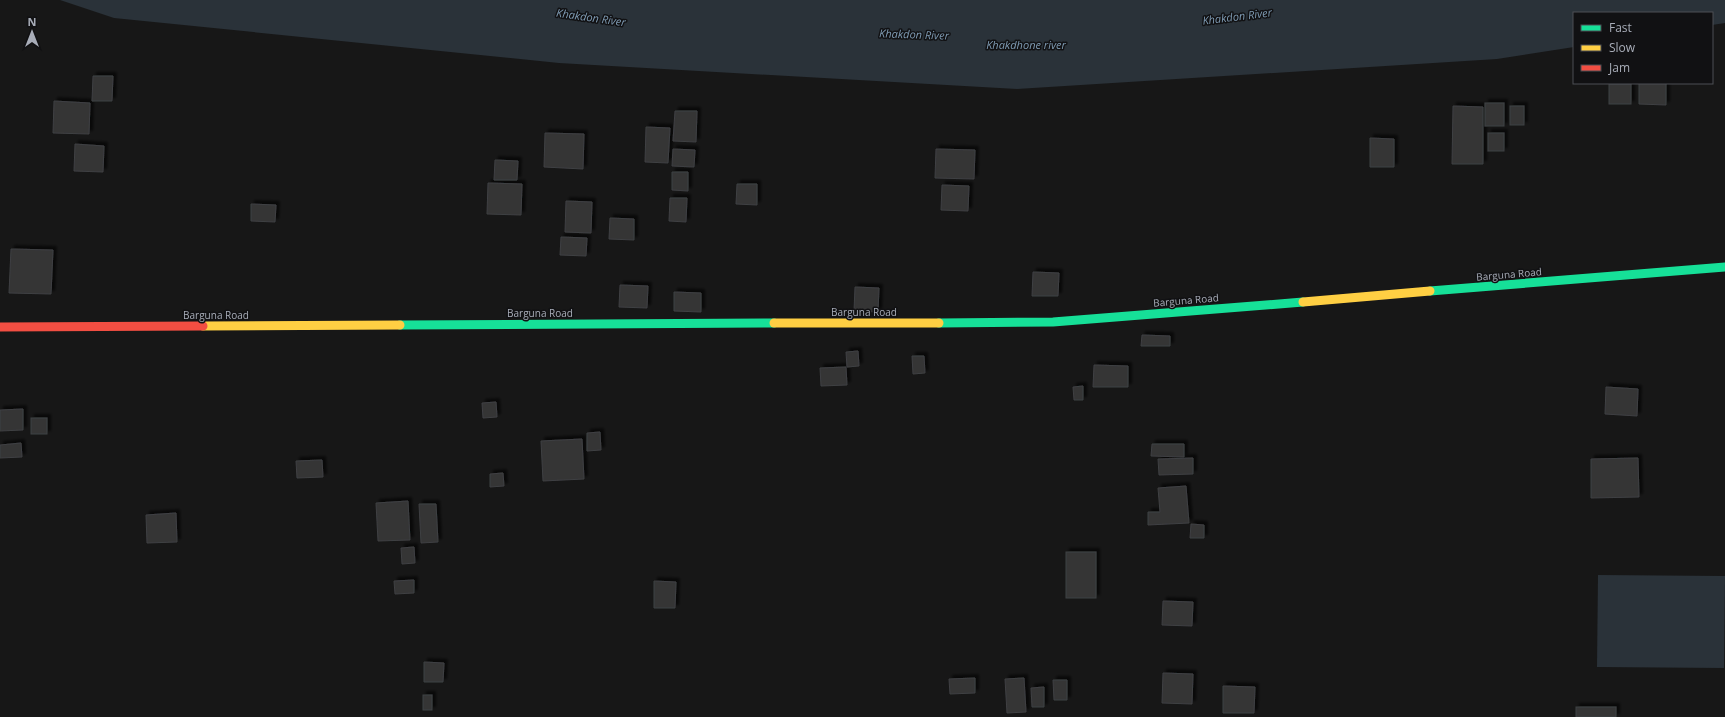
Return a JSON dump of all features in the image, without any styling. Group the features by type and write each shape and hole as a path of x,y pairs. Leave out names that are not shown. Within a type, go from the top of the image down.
{"main road":[{"name":"Barguna Road","path":"0,327 1053,322 1725,267"}],"water":[{"name":"Khakdhone river","path":"60,0 1725,0 1725,23 1713,25 1713,12 1573,12 1573,47 1497,59 1017,89 559,63 114,18"},
{"path":"1598,575 1725,576 1724,668 1597,667"}],"building":[{"path":"93,76 113,76 112,101 92,101"},
{"path":"1609,84 1631,84 1631,104 1609,104"},
{"path":"1639,84 1666,84 1666,105 1639,104"},
{"path":"54,101 90,103 89,134 53,133"},
{"path":"1485,103 1504,103 1504,126 1485,126"},
{"path":"1453,106 1483,107 1483,164 1452,164"},
{"path":"1510,106 1524,106 1524,125 1510,125"},
{"path":"675,111 697,111 696,142 673,141"},
{"path":"646,127 670,128 668,163 645,162"},
{"path":"545,133 584,134 583,169 544,167"},
{"path":"1488,133 1504,133 1504,151 1488,151"},
{"path":"1370,138 1394,139 1394,167 1370,167"},
{"path":"75,144 104,146 103,172 74,171"},
{"path":"673,149 695,150 694,167 672,166"},
{"path":"936,149 975,150 974,179 935,178"},
{"path":"495,160 518,161 517,180 494,180"},
{"path":"672,172 688,172 688,191 672,190"},
{"path":"488,183 522,184 521,215 487,214"},
{"path":"737,184 757,184 757,205 736,204"},
{"path":"942,185 969,186 968,211 941,210"},
{"path":"670,198 687,198 686,222 669,221"},
{"path":"566,201 592,202 591,233 565,232"},
{"path":"251,204 276,205 275,222 251,221"},
{"path":"610,218 634,219 634,240 609,239"},
{"path":"561,237 587,238 586,256 560,255"},
{"path":"11,249 53,250 51,294 9,293"},
{"path":"1033,272 1059,273 1058,296 1032,296"},
{"path":"620,285 648,286 647,308 619,307"},
{"path":"855,287 879,288 878,312 854,311"},
{"path":"674,292 701,293 701,312 674,311"},
{"path":"1142,335 1170,336 1170,346 1141,346"},
{"path":"858,351 859,366 847,367 846,352"},
{"path":"912,356 924,356 925,373 913,374"},
{"path":"1094,365 1128,366 1128,387 1093,387"},
{"path":"846,367 847,385 821,386 820,368"},
{"path":"1083,386 1083,400 1074,400 1073,387"},
{"path":"1606,387 1638,389 1637,416 1605,414"},
{"path":"496,402 497,417 483,418 482,403"},
{"path":"23,409 23,430 0,431 0,410"},
{"path":"31,418 47,418 47,434 31,434"},
{"path":"600,432 601,450 587,451 587,433"},
{"path":"582,439 584,479 543,481 541,441"},
{"path":"21,443 22,457 0,458 0,445"},
{"path":"1152,444 1184,444 1184,457 1151,456"},
{"path":"1193,458 1193,474 1159,475 1158,459"},
{"path":"1638,458 1639,497 1591,498 1591,459"},
{"path":"322,460 323,477 297,478 296,461"},
{"path":"503,473 504,486 490,487 490,474"},
{"path":"1186,486 1189,523 1148,525 1148,512 1160,512 1158,488"},
{"path":"408,501 410,540 378,541 376,503"},
{"path":"419,504 436,504 438,542 421,543"},
{"path":"176,513 177,542 147,543 146,515"},
{"path":"1191,524 1204,525 1204,538 1190,538"},
{"path":"414,547 415,563 402,564 401,548"},
{"path":"1066,552 1096,552 1096,598 1066,598"},
{"path":"414,580 414,593 395,594 394,581"},
{"path":"654,581 676,582 675,608 654,608"},
{"path":"1163,601 1193,602 1192,626 1162,625"},
{"path":"424,662 444,663 443,682 424,682"},
{"path":"1163,673 1193,674 1192,704 1162,703"},
{"path":"975,678 975,693 950,694 949,679"},
{"path":"1024,678 1026,712 1007,713 1005,679"},
{"path":"1053,680 1067,680 1067,700 1054,700"},
{"path":"1223,686 1255,687 1254,713 1223,713"},
{"path":"1044,687 1044,707 1032,707 1031,688"},
{"path":"423,695 432,695 432,710 423,710"},
{"path":"1576,707 1616,707 1616,717 1576,717"}],"traffic: fast":[{"path":"1430,291 1725,267"},
{"path":"939,323 1053,322 1303,302"},
{"path":"400,325 774,323"}],"traffic: slow":[{"path":"1303,302 1430,291"},
{"path":"774,323 939,323"},
{"path":"203,326 400,325"}],"traffic: jam":[{"path":"0,327 203,326"}],"water label":[{"name":"Khakdon River","path":"1237,16"},
{"name":"Khakdon River","path":"591,17"},
{"name":"Khakdon River","path":"914,34"}]}
